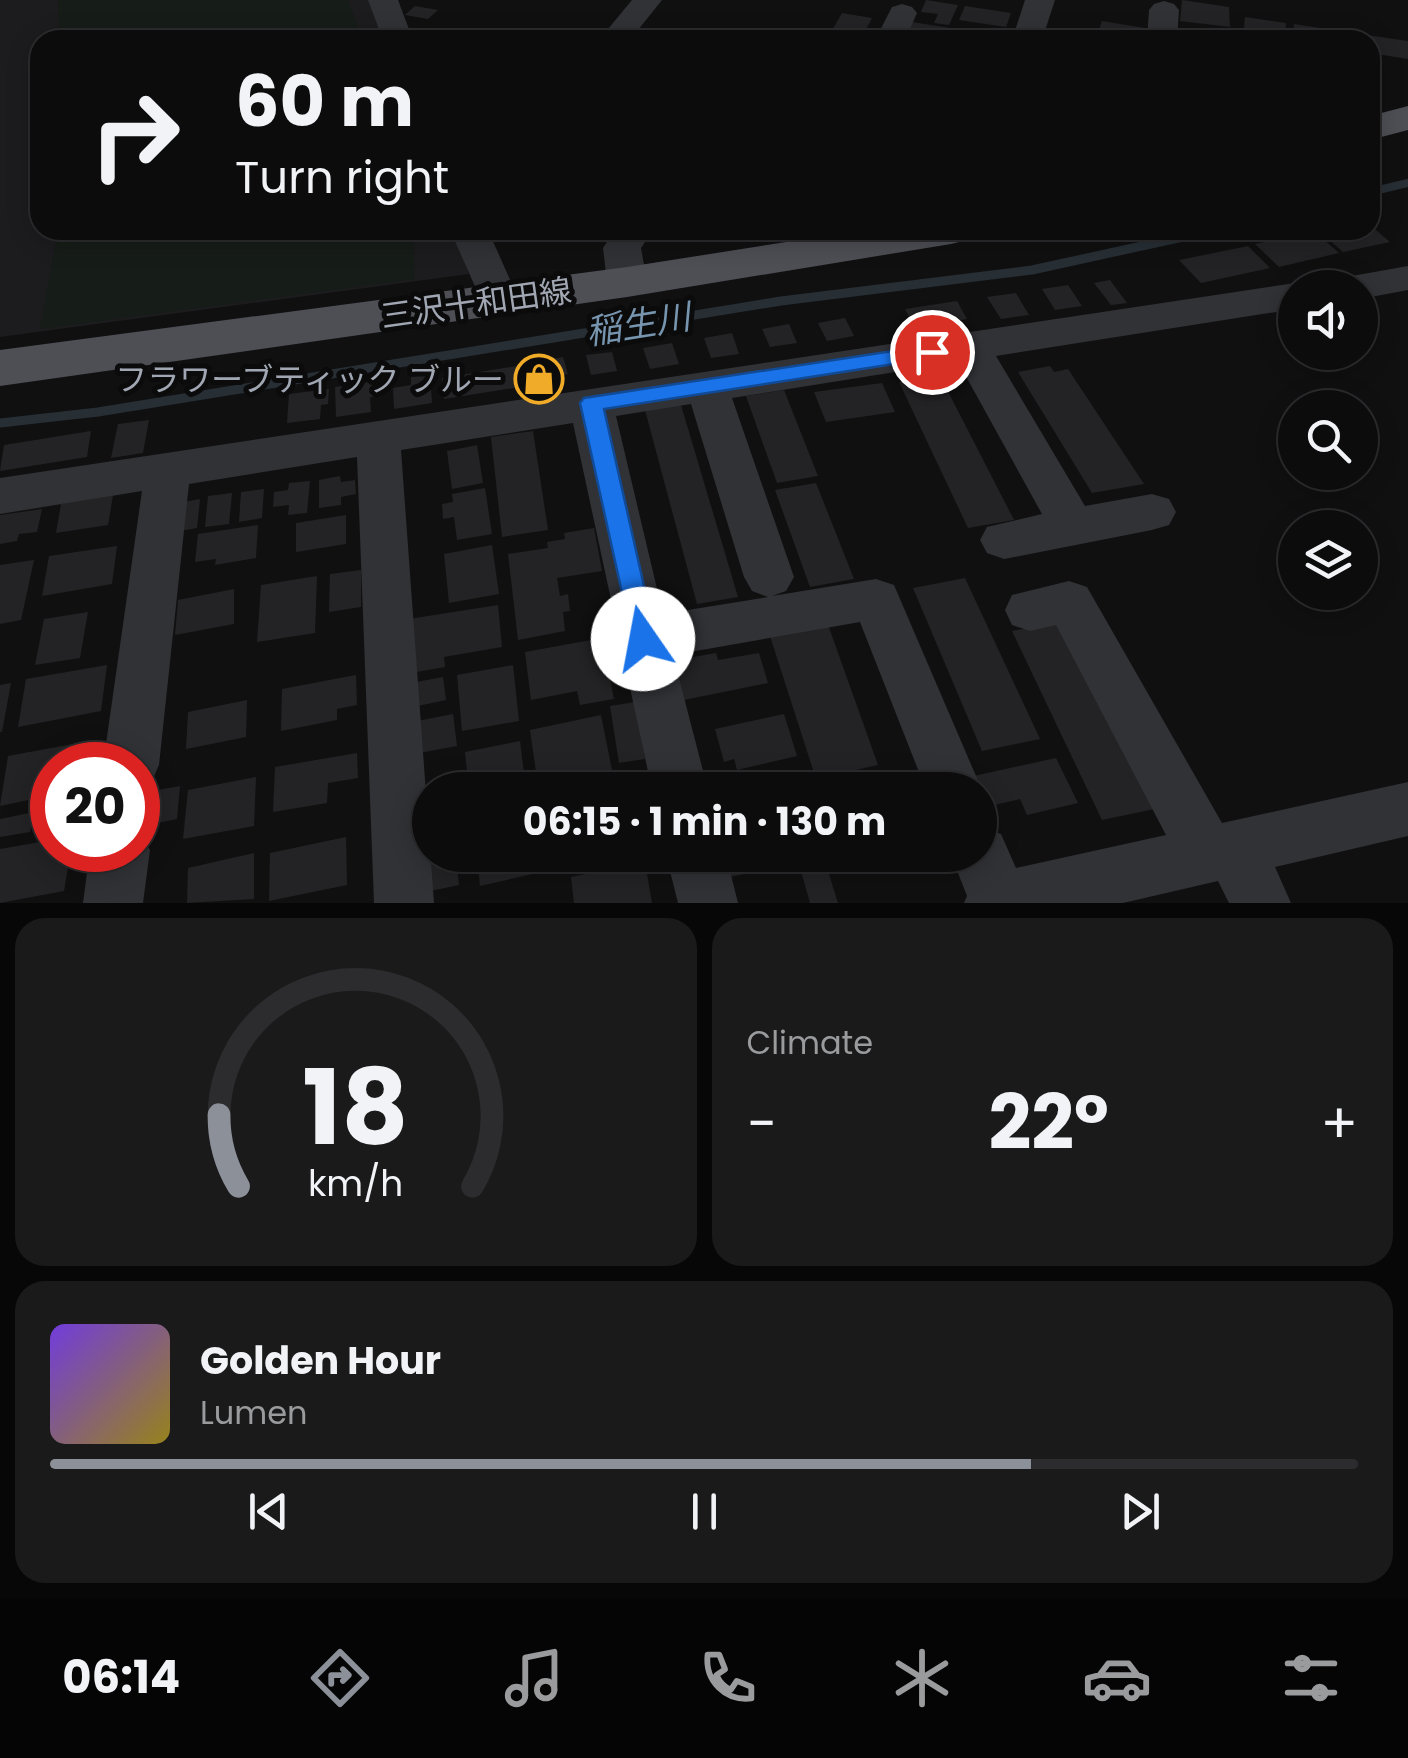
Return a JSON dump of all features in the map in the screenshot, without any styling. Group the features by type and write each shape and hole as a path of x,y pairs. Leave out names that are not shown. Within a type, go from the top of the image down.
{"main road":[{"path":"1380,125 1408,118"},
{"name":"三沢十和田線","path":"0,368 627,282 890,240"}],"street":[{"path":"384,0 394,30"},
{"path":"622,30 647,0"},
{"path":"1030,30 1040,0"},
{"path":"473,240 499,300"},
{"path":"627,240 622,248 627,282"},
{"path":"1378,283 1408,278"},
{"path":"0,496 1278,299"},
{"path":"970,346 1074,527"},
{"path":"706,385 769,577"},
{"path":"591,403 676,772"},
{"path":"378,436 404,903"},
{"path":"133,742 168,469"},
{"path":"1004,540 1152,512"},
{"path":"643,639 876,599 947,772"},
{"path":"1030,610 1069,602 1219,851 1261,903"},
{"path":"993,890 1219,851 1408,810"},
{"path":"113,903 117,872"},
{"path":"700,872 708,903"}],"shaded area":[{"path":"0,0 371,0 382,30 30,30 30,240 457,240 469,274 0,337"},
{"path":"58,0 348,0 359,30 59,30"},
{"path":"56,240 413,240 415,279 40,329"}],"building":[{"path":"926,0 958,5 949,25 934,23 938,14 921,12"},
{"path":"1182,0 1229,7 1230,27 1180,21"},
{"path":"415,6 438,10 428,19 405,15"},
{"path":"965,6 1011,13 1006,27 959,20"},
{"path":"842,13 872,18 866,30 832,30"},
{"path":"1245,17 1286,23 1286,30 1244,30"},
{"path":"1102,21 1151,29 1151,30 1099,30"},
{"path":"912,22 950,28 949,30 908,30"},
{"path":"1294,24 1333,30 1294,30"},
{"path":"1380,37 1408,41 1408,59 1380,55"},
{"path":"1380,234 1390,242 1343,252 1329,240 1380,240"},
{"path":"1324,240 1339,253 1279,267 1255,244"},
{"path":"1248,246 1270,268 1201,283 1179,260"},
{"path":"1110,280 1127,303 1111,305 1094,283"},
{"path":"1068,285 1082,306 1055,310 1042,289"},
{"path":"1016,293 1029,315 1001,319 987,297"},
{"path":"957,301 967,319 915,328 905,309"},
{"path":"845,318 854,336 827,341 818,323"},
{"path":"789,324 797,343 770,347 762,329"},
{"path":"732,333 739,354 711,358 704,338"},
{"path":"672,343 679,364 650,369 643,348"},
{"path":"612,352 617,371 591,375 586,355"},
{"path":"563,357 568,374 542,379 537,362"},
{"path":"529,364 533,385 444,399 442,378"},
{"path":"1050,366 1054,372 1068,369 1144,484 1092,493 1018,372"},
{"path":"430,374 432,403 394,409 393,388 411,385 411,377"},
{"path":"940,376 1014,520 968,528 899,382"},
{"path":"377,381 378,396 370,397 371,412 336,417 335,387"},
{"path":"882,383 895,412 826,422 814,392"},
{"path":"329,389 328,404 321,405 320,419 287,423 289,394"},
{"path":"784,390 818,476 777,483 746,396"},
{"path":"681,405 738,597 697,604 645,410"},
{"path":"149,420 143,453 111,458 118,424"},
{"path":"91,431 87,457 0,471 4,445"},
{"path":"533,431 548,530 502,537 491,437"},
{"path":"477,445 483,483 452,489 447,451"},
{"path":"340,476 341,482 355,480 356,494 341,497 341,505 319,508 319,480"},
{"path":"310,481 307,513 288,515 289,505 273,507 274,492 288,490 289,483"},
{"path":"816,483 854,579 810,587 775,490"},
{"path":"485,488 492,534 457,540 454,517 443,519 442,504 453,502 452,494"},
{"path":"264,489 262,518 239,522 241,492"},
{"path":"232,493 229,524 205,527 208,496"},
{"path":"113,495 108,525 56,533 61,504"},
{"path":"200,499 197,528 175,532 178,503"},
{"path":"42,509 37,532 19,534 17,541 0,544 0,515"},
{"path":"346,515 346,544 296,552 296,523"},
{"path":"258,525 256,558 215,565 216,559 195,562 198,534"},
{"path":"594,528 602,571 557,578 560,596 568,594 570,611 563,612 565,631 518,640 508,554 548,548 547,542 565,539 564,533"},
{"path":"492,545 499,594 449,603 444,554"},
{"path":"117,546 112,584 42,596 49,556"},
{"path":"34,560 21,620 0,624 0,565"},
{"path":"361,570 361,607 329,612 330,574"},
{"path":"317,576 315,633 257,642 261,585"},
{"path":"965,578 1040,739 982,751 913,588"},
{"path":"234,589 234,624 175,635 178,600"},
{"path":"498,605 502,647 444,657 445,667 411,673 409,619"},
{"path":"88,612 80,658 35,665 44,619"},
{"path":"1064,621 1159,808 1102,820 1012,631"},
{"path":"827,622 878,765 847,772 814,772 769,633"},
{"path":"602,638 614,699 580,705 577,691 531,700 525,652"},
{"path":"716,653 718,660 759,653 768,683 679,701 670,661"},
{"path":"107,665 101,711 18,727 26,679"},
{"path":"513,665 519,721 462,731 457,675"},
{"path":"356,675 357,705 337,709 337,720 281,731 282,689"},
{"path":"443,677 446,700 413,707 411,683"},
{"path":"11,683 2,732 0,732 0,685"},
{"path":"247,700 246,737 186,749 188,712"},
{"path":"635,702 645,759 619,763 610,706"},
{"path":"453,714 457,746 419,753 417,721"},
{"path":"784,714 797,756 737,770 734,759 724,762 715,729"},
{"path":"601,715 612,770 536,772 530,730"},
{"path":"520,741 524,772 467,772 465,752"},
{"path":"30,752 30,800 0,806 8,756"},
{"path":"357,753 358,778 328,783 327,803 273,812 275,767"},
{"path":"1056,758 1078,803 1027,815 1020,799 997,804 997,772 992,772"},
{"path":"256,777 254,826 183,839 188,790"},
{"path":"180,786 177,819 160,822 160,790"},
{"path":"30,813 30,832 0,837 0,819"},
{"path":"346,837 347,885 269,901 270,853"},
{"path":"30,844 30,872 67,872 64,891 0,903 0,849"},
{"path":"254,853 254,899 187,903 188,868"},
{"path":"428,872 458,872 459,885 426,892"},
{"path":"479,872 537,872 537,873 480,886"},
{"path":"596,872 647,872 652,903 574,903 571,877"},
{"path":"724,872 754,872 725,878"},
{"path":"801,872 828,872 838,903 810,903"}],"waterway":[{"name":"稲生川","path":"1380,190 1408,183"},
{"name":"稲生川","path":"0,423 98,412 781,301 1032,270 1169,240"}],"place":[{"name":"フラワーブティック ブルー","path":"539,379"}],"route":[{"path":"643,639 591,403 932,352"}]}
